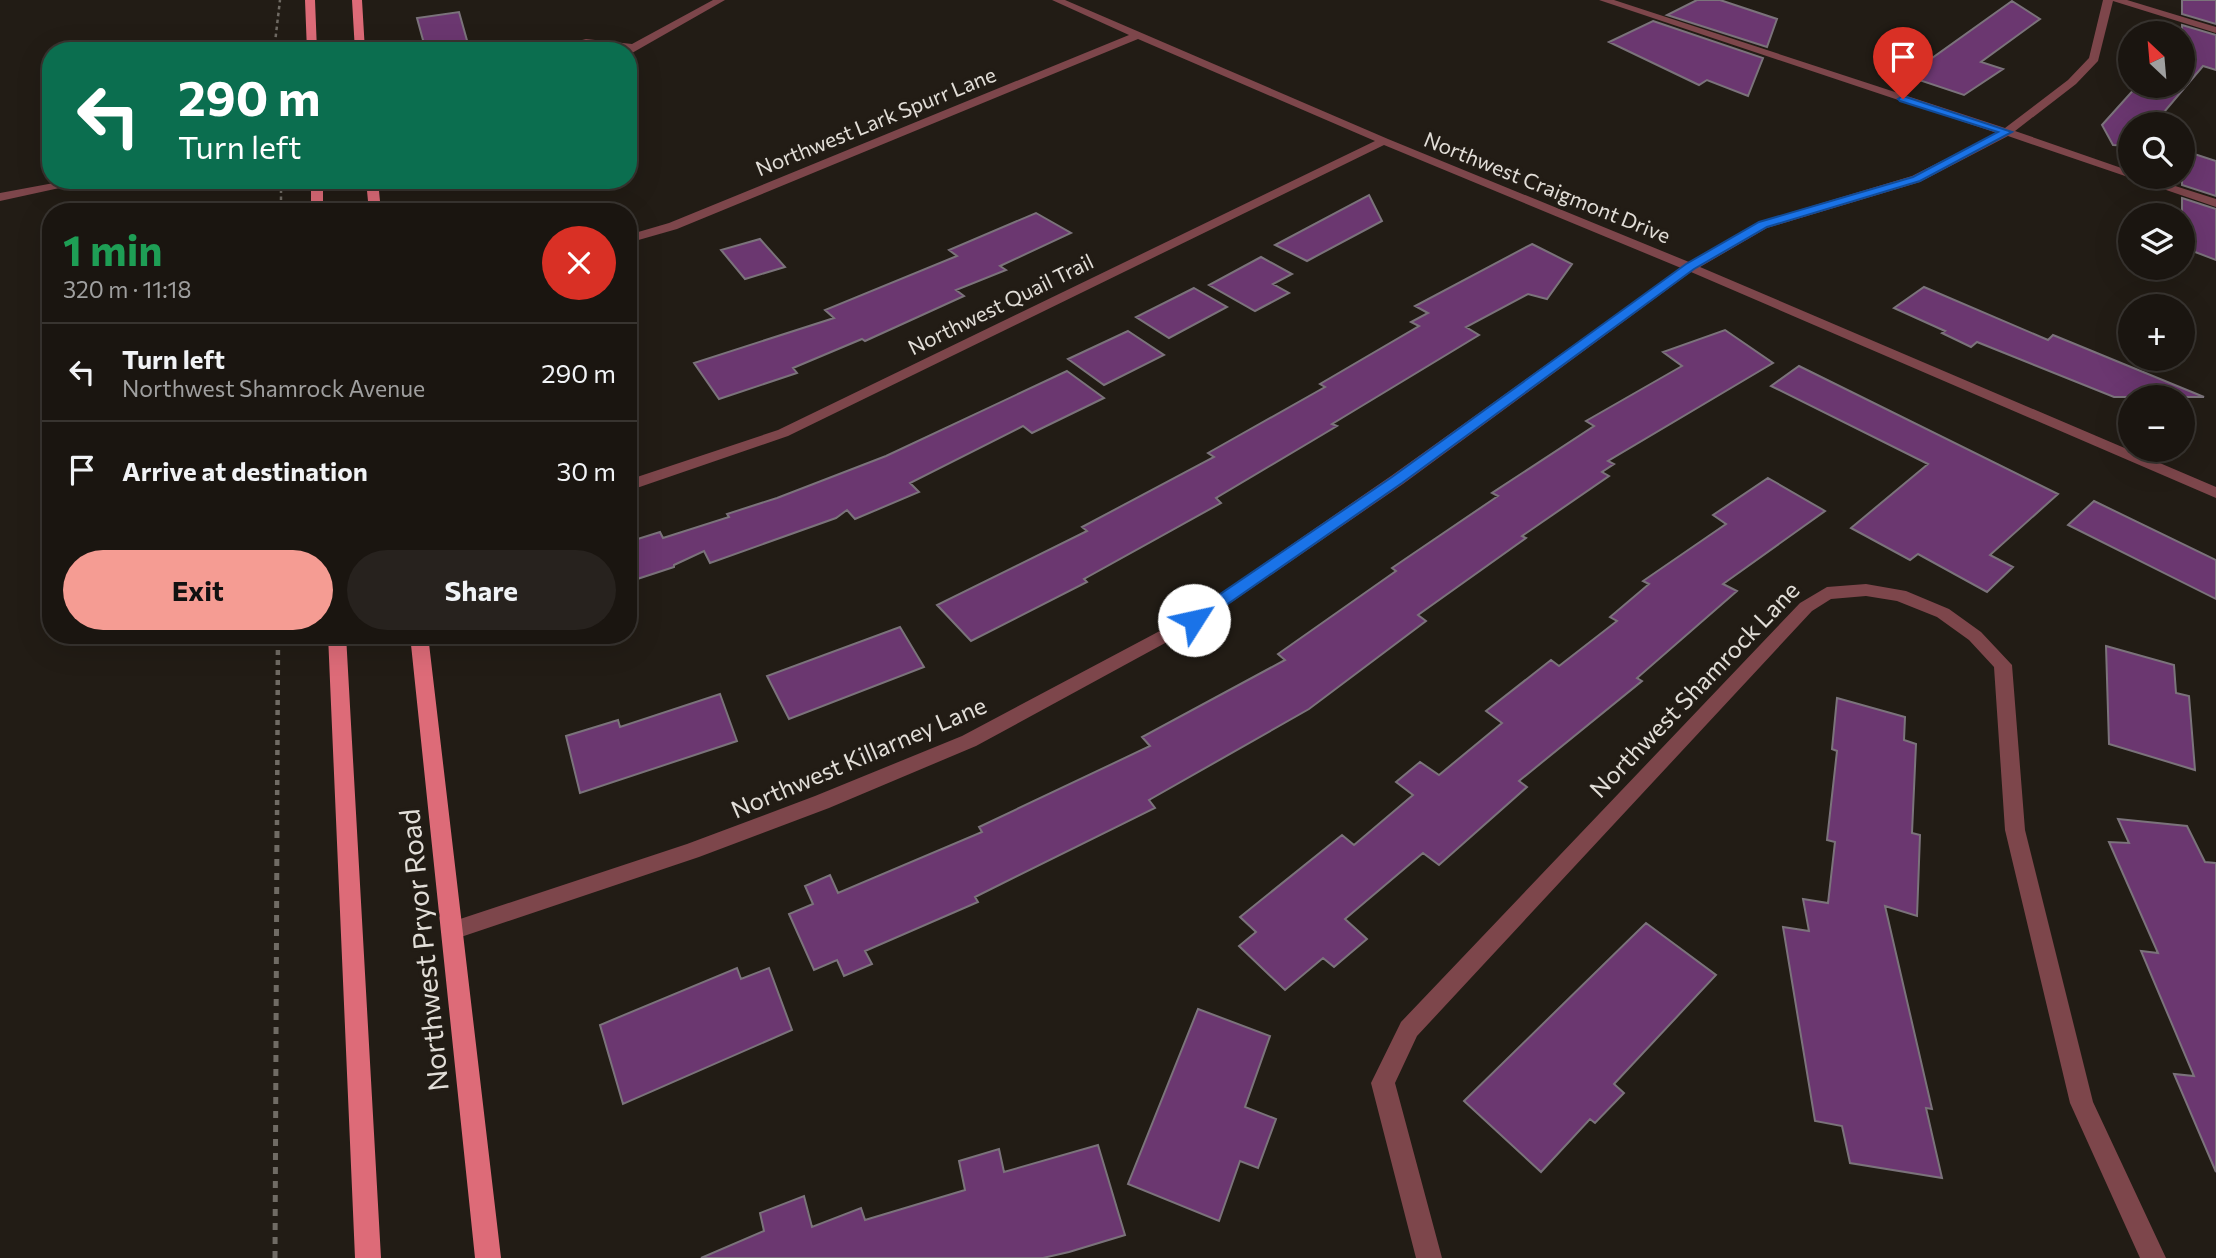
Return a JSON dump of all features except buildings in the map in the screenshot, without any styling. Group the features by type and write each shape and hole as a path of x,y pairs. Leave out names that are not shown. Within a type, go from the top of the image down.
{"main road":[{"path":"310,0 312,42"},
{"path":"357,0 359,42"},
{"path":"337,644 368,1258"},
{"name":"Northwest Pryor Road","path":"420,644 488,1258"}],"street":[{"path":"637,46 720,0"},
{"name":"Northwest Craigmont Drive","path":"1057,0 2216,493"},
{"path":"1604,0 2118,171"},
{"name":"Northwest Killarney Lane","path":"452,931 692,851 822,802 969,741 1194,620 1397,480 1690,267 1763,225 1916,179 2007,132 2072,82 2094,59 2108,0"},
{"path":"2117,0 2216,30"},
{"name":"Northwest Lark Spurr Lane","path":"637,237 673,226 1138,35"},
{"name":"Northwest Quail Trail","path":"637,483 783,433 1384,141"},
{"path":"0,197 42,189"},
{"path":"2173,189 2216,203"},
{"name":"Northwest Shamrock Lane","path":"1429,1258 1383,1083 1409,1029 1806,607 1826,593 1866,590 1900,595 1943,613 1975,636 2003,665 2015,831 2082,1103 2154,1258"}],"path":[{"path":"275,42 280,0"},
{"path":"275,1258 278,644"}],"route":[{"path":"1194,620 1397,480 1690,267 1763,225 1916,179 2007,132 1903,99"}]}
